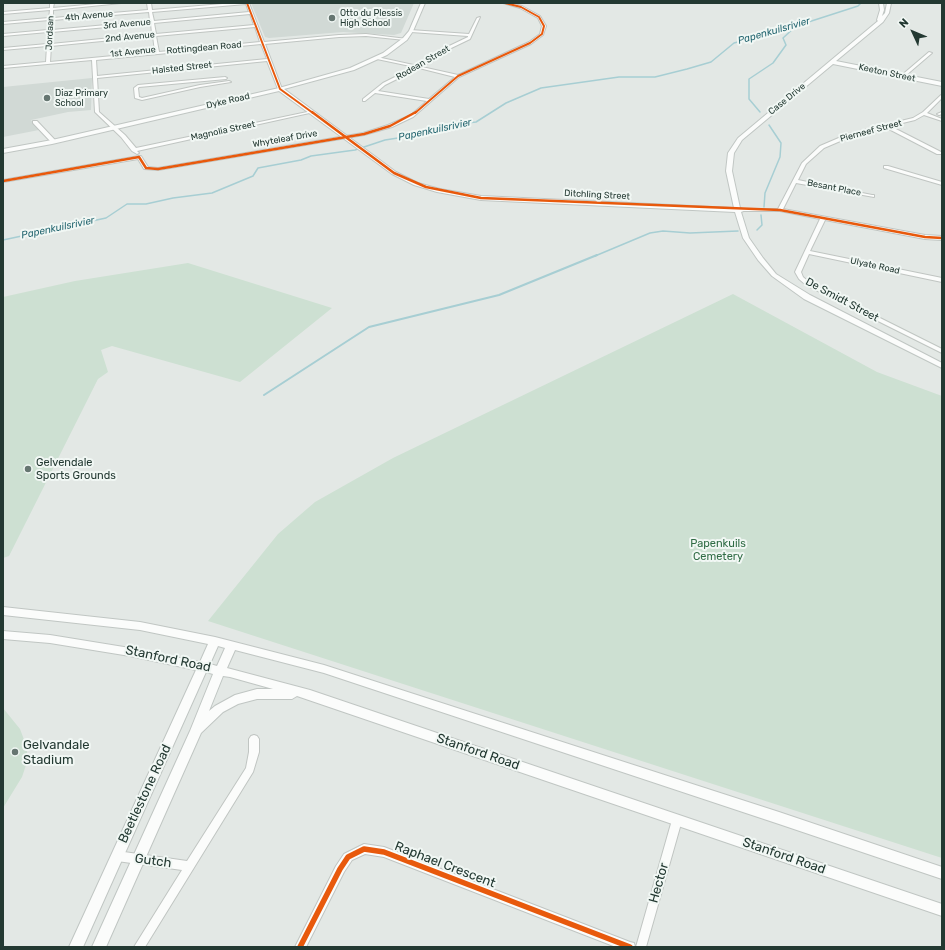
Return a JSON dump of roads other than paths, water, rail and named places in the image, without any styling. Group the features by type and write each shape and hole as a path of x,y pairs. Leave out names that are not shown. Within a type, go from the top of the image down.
{"street":[{"name":"Jordaan","path":"48,61 52,3"},
{"path":"3,13 119,3"},
{"path":"149,3 157,51"},
{"path":"246,3 263,41 268,60 280,89"},
{"name":"4th Avenue","path":"3,24 246,3"},
{"name":"Dyke Road","path":"3,151 113,128 335,75 378,58 405,39 412,31 423,3"},
{"name":"Whyteleaf Drive","path":"94,58 96,110 98,114 123,136 140,157 146,168 155,170 346,137 382,129 398,123 412,116 458,76 530,43 544,32 543,22 535,14 521,7 505,3"},
{"path":"875,26 880,16 881,3"},
{"name":"Case Drive","path":"889,3 887,13 875,26 746,133 736,144 729,160 729,171 741,209 753,237 752,246 769,270 798,292 942,366"},
{"name":"3rd Avenue","path":"3,35 251,14"},
{"path":"471,35 479,18"},
{"name":"2nd Avenue","path":"3,49 256,26"},
{"name":"Rodean Street","path":"412,31 471,35"},
{"path":"263,41 350,35 405,39"},
{"name":"Rodean Street","path":"364,100 386,83 437,57 444,50 466,40 471,35"},
{"name":"1st Avenue","path":"3,66 263,41"},
{"name":"Rottingdean Road","path":"48,61 94,58 157,51"},
{"path":"903,76 930,53"},
{"path":"378,58 458,76"},
{"name":"Halsted Street","path":"95,77 268,60"},
{"name":"Keeton Street","path":"832,62 942,84"},
{"path":"180,68 181,82"},
{"path":"225,78 137,87 137,98 144,99 200,86 229,82"},
{"path":"199,80 200,86"},
{"name":"Ditchling Street","path":"280,89 387,168 403,178 426,187 451,194 482,198 780,210 918,236 942,238"},
{"name":"Rodean Street","path":"375,92 430,100"},
{"name":"Pierneef Street","path":"780,210 804,163 822,147 843,137 911,120 924,113 942,96"},
{"name":"Magnolia Street","path":"134,150 312,112"},
{"path":"924,113 942,120"},
{"path":"35,122 53,141"},
{"path":"886,126 939,153"},
{"path":"3,181 140,157"},
{"path":"886,167 942,184"},
{"name":"Besant Place","path":"795,181 872,196"},
{"name":"De Smidt Street","path":"823,218 798,272 804,280 942,351"},
{"name":"Ulyate Road","path":"808,252 942,280"},
{"path":"3,611 118,622 215,641 324,669 942,873"},
{"name":"Stanford Road","path":"3,635 111,648 220,670 310,695 942,910"},
{"name":"Beetlestone Road","path":"76,947 116,856 215,641"},
{"name":"Beetlestone Road","path":"99,947 196,731 220,670 232,645"},
{"path":"196,731 219,709 244,697 271,693 310,695"},
{"path":"138,947 250,769 254,756 254,739"},
{"name":"Hector","path":"641,947 677,820"},
{"name":"Raphael Crescent","path":"300,947 340,869 348,858 364,849 384,852 630,947"},
{"name":"Gutch","path":"116,856 189,866"}],"waterway":[{"name":"Papenkuilsrivier","path":"3,240 106,218 127,204 146,204 173,198 212,193 253,176 258,168 301,160 311,156 355,150 385,140 417,135 448,125 476,122 506,103 541,88 619,77 655,77 687,69 711,62 734,43 796,26 858,6 861,3"},
{"path":"760,112 749,99 749,79 773,63 786,45 783,38 795,27"},
{"path":"764,207 765,193 780,157 781,143 769,125"},
{"path":"757,230 762,225 761,215"},
{"path":"595,256 650,233 663,231 690,233 738,231"},
{"path":"264,395 369,327 499,295 597,255"}],"place":[{"name":"Otto du Plessis High School","path":"332,18"},
{"name":"Diaz Primary School","path":"47,98"},
{"name":"Gelvendale Sports Grounds","path":"28,469"},
{"name":"Gelvandale Stadium","path":"15,752"}],"park label":[{"name":"Papenkuils Cemetery","path":"718,550"}]}
